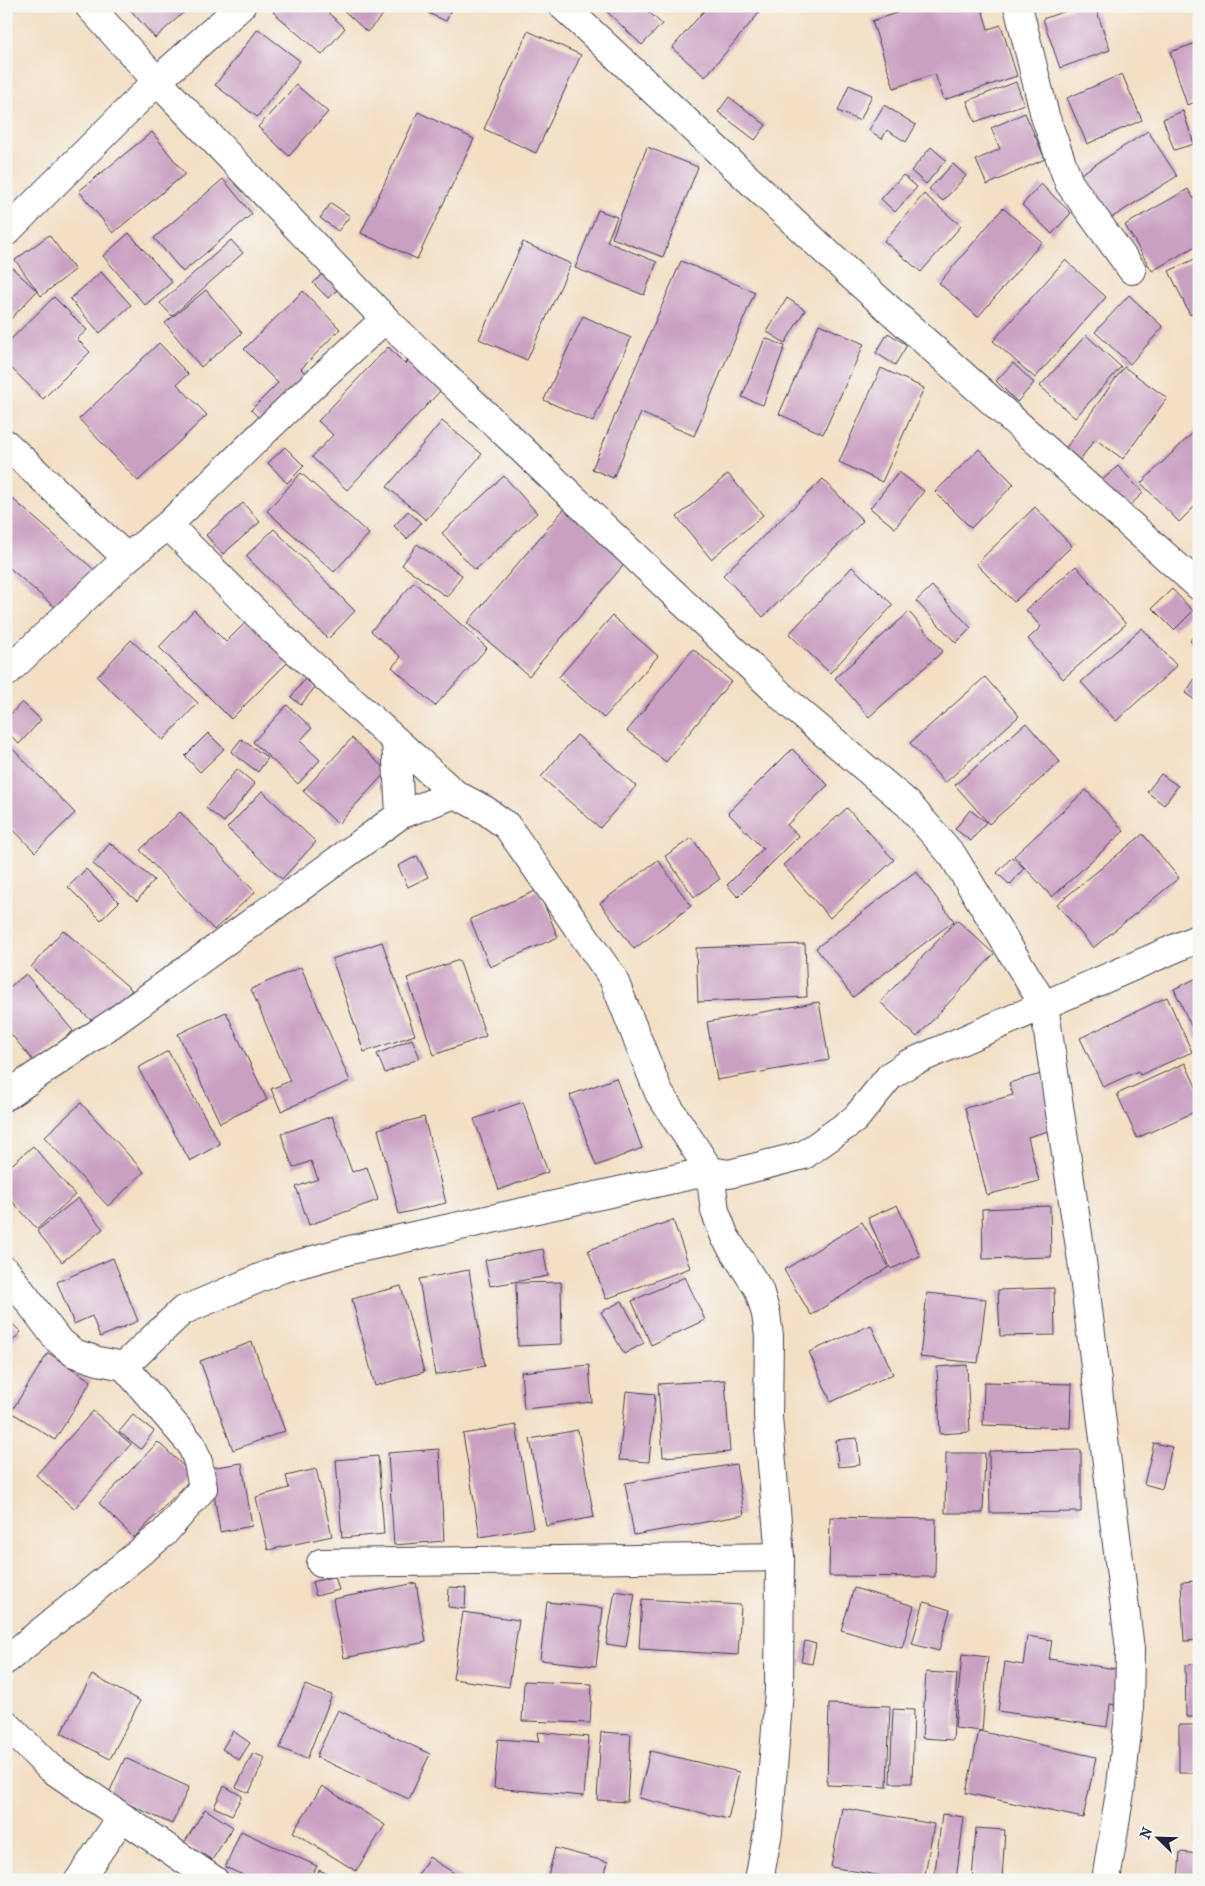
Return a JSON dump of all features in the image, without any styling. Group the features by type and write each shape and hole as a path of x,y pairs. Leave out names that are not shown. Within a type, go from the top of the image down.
{"street":[{"path":"89,6 157,81 385,319 790,704 908,804 953,856 1044,1005 1082,1261 1130,1649 1129,1714 1121,1786 1106,1880"},
{"path":"6,232 157,81 241,6"},
{"path":"563,6 852,276 1199,586"},
{"path":"1018,6 1045,116 1069,183 1132,270"},
{"path":"6,673 128,558 168,525 297,400 385,319"},
{"path":"6,444 128,558"},
{"path":"168,525 270,627 455,794 485,810 507,826 613,978 659,1094 710,1171 715,1211 724,1237 759,1290 766,1314 769,1336 768,1417 780,1557 779,1690 768,1832 759,1880"},
{"path":"396,741 400,815"},
{"path":"6,1096 113,1023 400,815 455,794"},
{"path":"124,1366 182,1311 281,1269 350,1250 710,1171 729,1174 804,1156 855,1119 890,1076 908,1064 1199,938"},
{"path":"6,1271 57,1339 74,1353 98,1361 124,1366 191,1444 198,1462 202,1488 164,1534 6,1660"},
{"path":"321,1563 780,1557"},
{"path":"6,1724 49,1767 214,1880"},
{"path":"79,1880 122,1817"},
{"path":"768,1832 770,1880"}],"building":[{"path":"127,6 191,6 155,38"},
{"path":"279,6 321,6 345,28 322,55 273,12"},
{"path":"339,6 391,6 367,32"},
{"path":"431,6 453,6 446,21 428,13"},
{"path":"605,6 642,6 662,24 642,45 603,8"},
{"path":"708,6 751,6 759,13 705,77 672,48"},
{"path":"904,6 981,6 988,29 1001,25 1017,76 944,100 935,74 894,88 872,21 905,10"},
{"path":"1079,6 1095,6 1110,50 1060,68 1043,19"},
{"path":"258,29 300,61 257,117 215,85"},
{"path":"528,31 581,55 536,153 484,129"},
{"path":"1199,42 1199,101 1187,105 1170,52"},
{"path":"1122,74 1142,120 1087,144 1067,98"},
{"path":"1016,82 1024,104 975,122 967,101"},
{"path":"296,85 328,112 289,156 258,127"},
{"path":"849,85 872,95 860,121 838,111"},
{"path":"729,97 766,125 755,140 718,112"},
{"path":"884,105 916,125 906,142 887,130 882,139 869,130"},
{"path":"1183,111 1194,144 1174,150 1163,119"},
{"path":"418,112 474,139 417,259 361,233"},
{"path":"1025,113 1045,159 987,185 976,160 1000,149 991,128"},
{"path":"1148,131 1177,176 1105,222 1076,177"},
{"path":"152,132 185,174 113,233 79,191"},
{"path":"647,147 698,167 663,257 612,238"},
{"path":"931,147 946,160 926,184 911,171"},
{"path":"953,164 966,176 943,201 929,189"},
{"path":"903,175 917,187 895,212 881,199"},
{"path":"223,179 252,214 183,272 154,238"},
{"path":"1041,184 1071,213 1052,234 1022,205"},
{"path":"1188,189 1199,207 1199,244 1152,271 1125,225"},
{"path":"924,194 961,226 921,272 884,241"},
{"path":"331,203 350,216 338,231 320,218"},
{"path":"1003,208 1042,242 978,317 939,283"},
{"path":"598,210 617,217 607,242 657,262 644,295 575,268"},
{"path":"129,233 172,282 145,305 103,256"},
{"path":"49,235 75,270 41,296 15,260"},
{"path":"231,240 243,253 172,316 160,303"},
{"path":"523,242 571,264 527,360 479,339"},
{"path":"1199,257 1199,310 1190,315 1169,271"},
{"path":"1065,260 1106,297 1035,378 993,341"},
{"path":"681,261 755,292 694,436 641,413 613,478 592,469"},
{"path":"6,262 37,291 6,324"},
{"path":"329,268 344,284 328,298 313,283"},
{"path":"101,272 131,305 100,333 70,299"},
{"path":"206,290 242,333 201,367 165,323"},
{"path":"303,291 340,329 301,369 313,381 268,427 251,410 278,383 244,349"},
{"path":"1129,295 1163,327 1130,364 1095,332"},
{"path":"54,297 87,330 77,339 90,352 43,399 6,363 6,344"},
{"path":"787,298 805,310 785,343 767,332"},
{"path":"583,316 631,338 593,422 544,400"},
{"path":"819,324 864,344 823,434 779,414"},
{"path":"888,333 907,345 895,365 876,353"},
{"path":"1086,335 1121,367 1075,418 1040,386"},
{"path":"765,338 785,346 763,405 742,397"},
{"path":"159,343 188,374 177,384 207,415 138,481 79,419"},
{"path":"388,347 405,364 411,358 443,388 347,490 312,457 333,435 318,421"},
{"path":"1013,363 1034,383 1017,402 996,381"},
{"path":"1124,367 1167,398 1123,459 1095,439 1080,460 1065,449"},
{"path":"881,368 924,388 882,482 839,462"},
{"path":"442,421 482,454 426,520 387,487"},
{"path":"1199,427 1199,502 1179,522 1141,483"},
{"path":"285,447 304,466 287,483 268,463"},
{"path":"979,449 1014,484 971,528 935,492"},
{"path":"1118,466 1143,493 1126,509 1100,482"},
{"path":"899,472 924,491 895,528 870,508"},
{"path":"301,473 369,534 334,572 267,511"},
{"path":"728,474 763,515 711,559 677,517"},
{"path":"504,476 537,513 475,570 442,533"},
{"path":"823,479 863,521 763,617 723,575"},
{"path":"6,493 99,574 64,615 6,565"},
{"path":"243,503 260,522 223,554 206,535"},
{"path":"1035,507 1072,546 1014,602 976,564"},
{"path":"565,508 627,561 529,676 467,623"},
{"path":"408,511 421,523 407,539 394,526"},
{"path":"274,529 355,611 328,639 246,556"},
{"path":"417,544 462,575 447,597 402,565"},
{"path":"1076,566 1126,624 1063,679 1028,639 1041,627 1026,610"},
{"path":"852,567 893,605 830,673 789,634"},
{"path":"414,582 487,648 435,706 392,667 401,657 371,631"},
{"path":"932,586 971,628 956,643 916,601"},
{"path":"1172,589 1193,611 1174,630 1152,608"},
{"path":"194,610 226,642 248,620 289,661 231,719 159,647"},
{"path":"909,612 943,651 869,717 835,678"},
{"path":"612,616 658,656 604,718 558,678"},
{"path":"1142,628 1177,666 1116,721 1081,682"},
{"path":"1199,628 1199,647 1190,641"},
{"path":"131,640 198,703 163,740 97,677"},
{"path":"693,649 731,681 666,762 627,731"},
{"path":"1199,673 1199,703 1185,693"},
{"path":"985,677 1019,716 945,783 910,743"},
{"path":"305,679 315,687 301,705 291,697"},
{"path":"22,702 41,720 19,744 6,731 6,719"},
{"path":"287,705 312,728 300,741 320,760 298,784 253,742"},
{"path":"1026,723 1060,762 989,824 955,785"},
{"path":"208,733 224,749 200,772 185,756"},
{"path":"577,735 636,786 600,828 541,777"},
{"path":"352,738 387,771 338,824 303,791"},
{"path":"241,739 268,758 258,772 231,752"},
{"path":"6,742 75,813 35,852 6,822"},
{"path":"792,749 828,785 787,825 799,836 738,897 727,885 763,849 728,813"},
{"path":"237,769 255,784 224,822 206,808"},
{"path":"1161,774 1178,786 1164,805 1147,792"},
{"path":"1086,790 1124,831 1052,897 1014,856"},
{"path":"262,791 316,842 282,879 227,828"},
{"path":"847,808 894,860 830,918 783,865"},
{"path":"970,810 986,822 971,841 955,829"},
{"path":"180,812 255,892 214,930 140,850"},
{"path":"1143,834 1179,878 1093,948 1057,904"},
{"path":"692,838 720,879 694,897 665,856"},
{"path":"110,843 154,880 137,901 93,864"},
{"path":"417,856 428,877 408,887 398,866"},
{"path":"1012,857 1024,868 1010,885 997,873"},
{"path":"658,860 691,906 634,949 600,903"},
{"path":"86,869 119,902 101,920 68,887"},
{"path":"916,871 954,921 853,997 816,948"},
{"path":"538,890 558,937 490,967 470,919"},
{"path":"957,920 994,954 917,1037 880,1002"},
{"path":"63,930 132,990 99,1027 31,967"},
{"path":"382,942 415,1035 364,1052 332,959"},
{"path":"805,944 807,997 698,1002 696,948"},
{"path":"459,960 486,1036 434,1055 407,978"},
{"path":"301,967 350,1081 281,1111 271,1089 290,1081 251,989"},
{"path":"26,974 73,1031 35,1063 6,1028 6,990"},
{"path":"1199,977 1199,1043 1174,989"},
{"path":"1167,997 1192,1052 1140,1075 1138,1071 1103,1087 1080,1038"},
{"path":"819,1002 829,1060 717,1080 707,1022"},
{"path":"226,1012 267,1100 220,1123 178,1034"},
{"path":"412,1039 420,1058 385,1073 377,1054"},
{"path":"168,1051 220,1144 190,1161 138,1068"},
{"path":"1185,1063 1199,1093 1199,1110 1137,1138 1117,1094"},
{"path":"1041,1074 1055,1129 1028,1137 1039,1181 987,1195 965,1108 1013,1095 1009,1083"},
{"path":"616,1078 642,1148 596,1166 570,1095"},
{"path":"523,1102 548,1172 499,1190 474,1119"},
{"path":"81,1103 144,1172 108,1206 44,1137"},
{"path":"332,1116 352,1172 367,1167 378,1200 309,1225 296,1187 318,1179 311,1161 293,1168 281,1134"},
{"path":"424,1117 446,1203 399,1214 378,1129"},
{"path":"33,1146 75,1195 37,1229 6,1194 6,1170"},
{"path":"78,1198 103,1229 62,1262 37,1231"},
{"path":"897,1205 920,1256 891,1269 868,1218"},
{"path":"1050,1206 1051,1257 983,1259 982,1209"},
{"path":"673,1220 690,1268 606,1299 588,1250"},
{"path":"862,1222 889,1267 811,1315 784,1270"},
{"path":"543,1249 548,1276 490,1286 485,1260"},
{"path":"113,1258 138,1321 100,1337 92,1316 74,1324 57,1282"},
{"path":"469,1270 485,1366 435,1375 419,1279"},
{"path":"685,1277 705,1320 651,1345 632,1301"},
{"path":"561,1282 562,1344 518,1346 516,1283"},
{"path":"401,1286 424,1372 375,1386 352,1299"},
{"path":"1054,1288 1055,1335 1000,1336 998,1290"},
{"path":"927,1293 986,1299 978,1363 920,1357"},
{"path":"622,1301 644,1343 624,1354 601,1312"},
{"path":"6,1318 21,1332 6,1348"},
{"path":"871,1325 893,1374 831,1402 809,1352"},
{"path":"252,1342 285,1431 233,1450 200,1361"},
{"path":"48,1353 91,1381 55,1440 11,1412"},
{"path":"589,1365 592,1402 524,1409 521,1372"},
{"path":"967,1365 970,1432 940,1434 937,1367"},
{"path":"725,1380 730,1452 663,1457 658,1384"},
{"path":"984,1382 1072,1384 1070,1428 983,1425"},
{"path":"626,1391 655,1394 649,1462 619,1460"},
{"path":"93,1411 131,1444 74,1509 36,1475"},
{"path":"133,1415 154,1431 141,1449 119,1432"},
{"path":"516,1425 533,1528 480,1537 463,1434"},
{"path":"578,1430 594,1517 546,1526 530,1439"},
{"path":"857,1438 860,1465 838,1467 836,1440"},
{"path":"158,1442 194,1476 134,1538 99,1503"},
{"path":"1154,1443 1172,1447 1162,1489 1144,1484"},
{"path":"439,1449 444,1541 394,1545 388,1453"},
{"path":"1081,1450 1081,1512 990,1513 989,1451"},
{"path":"946,1453 985,1453 983,1513 945,1513"},
{"path":"378,1456 384,1534 342,1538 336,1460"},
{"path":"242,1463 252,1526 220,1532 210,1468"},
{"path":"736,1464 744,1515 634,1535 625,1483"},
{"path":"316,1469 332,1536 268,1550 256,1497 289,1488 286,1476"},
{"path":"830,1517 936,1519 935,1577 829,1576"},
{"path":"335,1576 339,1590 316,1596 312,1582"},
{"path":"1199,1581 1199,1640 1184,1641 1181,1582"},
{"path":"416,1583 426,1642 344,1658 333,1599"},
{"path":"449,1587 466,1588 465,1609 448,1607"},
{"path":"854,1588 914,1606 902,1648 841,1630"},
{"path":"615,1591 635,1594 626,1647 606,1644"},
{"path":"642,1599 741,1605 738,1655 639,1649"},
{"path":"547,1602 603,1608 596,1666 540,1660"},
{"path":"924,1602 950,1610 939,1651 912,1644"},
{"path":"463,1612 519,1620 509,1687 453,1679"},
{"path":"1027,1636 1052,1640 1049,1659 1123,1670 1117,1705 1110,1704 1107,1727 998,1711 1005,1662 1023,1665"},
{"path":"805,1641 816,1644 812,1664 801,1662"},
{"path":"962,1654 988,1657 982,1731 955,1728"},
{"path":"1199,1664 1199,1717 1186,1717 1185,1665"},
{"path":"926,1672 957,1674 953,1740 922,1738"},
{"path":"92,1675 140,1701 110,1759 61,1733"},
{"path":"524,1681 592,1684 590,1723 522,1721"},
{"path":"305,1685 332,1695 307,1759 280,1748"},
{"path":"829,1704 890,1706 887,1787 827,1785"},
{"path":"893,1709 914,1710 912,1783 890,1783"},
{"path":"338,1710 430,1754 409,1799 316,1757"},
{"path":"1179,1725 1199,1725 1199,1773 1179,1773"},
{"path":"233,1731 250,1743 239,1760 222,1749"},
{"path":"979,1731 1096,1757 1083,1818 966,1793"},
{"path":"537,1732 589,1737 584,1796 494,1788 498,1739 539,1742"},
{"path":"601,1732 631,1734 627,1802 597,1800"},
{"path":"650,1751 739,1772 728,1819 639,1798"},
{"path":"253,1753 265,1758 249,1793 236,1787"},
{"path":"125,1758 189,1787 172,1824 108,1795"},
{"path":"224,1786 242,1796 232,1815 214,1807"},
{"path":"322,1786 385,1825 356,1871 293,1832"},
{"path":"842,1808 934,1824 924,1880 905,1880 831,1867"},
{"path":"205,1809 233,1827 212,1860 184,1843"},
{"path":"942,1814 964,1817 956,1880 934,1880"},
{"path":"1198,1819 1199,1844 1194,1844"},
{"path":"976,1828 1005,1830 1002,1880 972,1880"},
{"path":"241,1831 317,1866 310,1880 254,1880 225,1867"},
{"path":"555,1848 608,1862 603,1880 547,1880"},
{"path":"1180,1852 1199,1854 1199,1880 1178,1880"},
{"path":"429,1857 465,1880 415,1880"},
{"path":"319,1870 341,1880 315,1880"}]}
